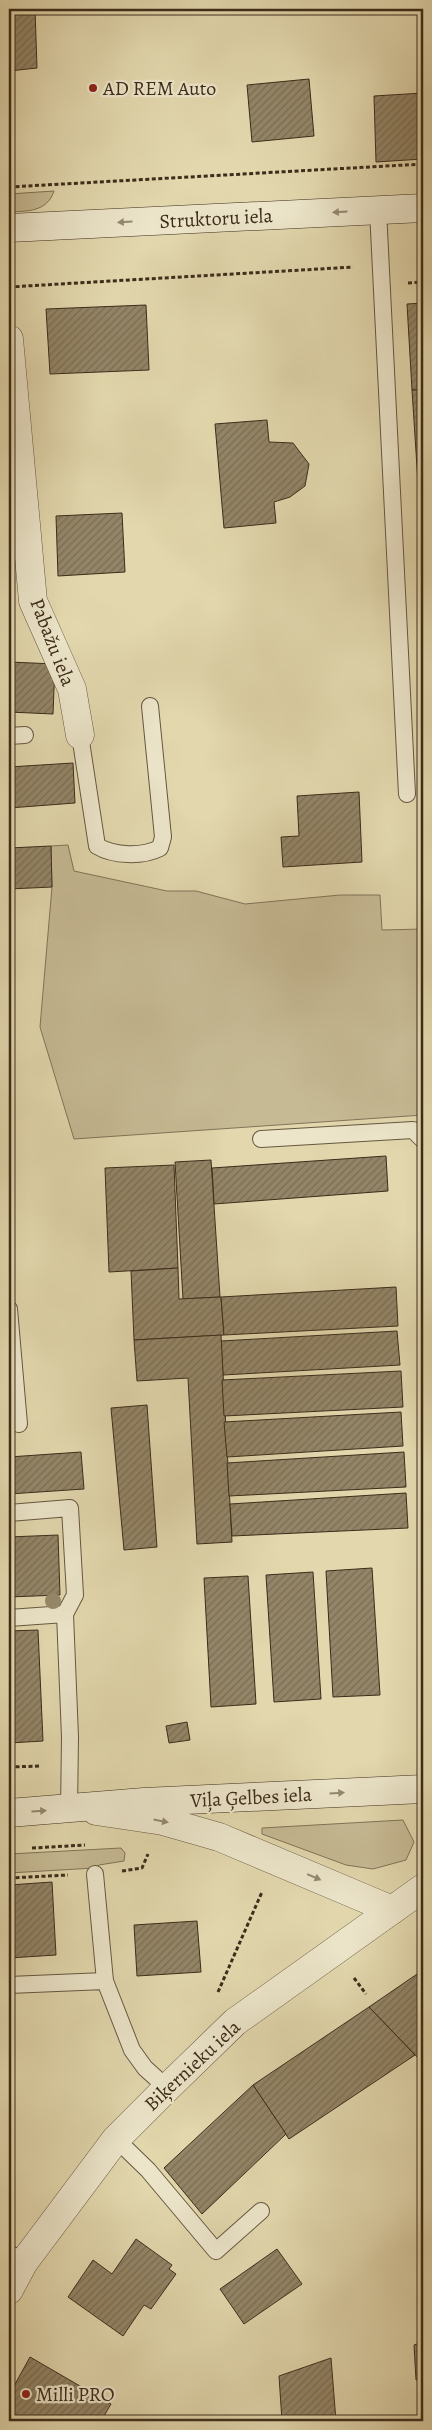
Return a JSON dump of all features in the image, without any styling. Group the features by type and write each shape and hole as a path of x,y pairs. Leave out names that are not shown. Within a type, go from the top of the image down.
{"street":[{"name":"Struktoru iela","path":"9,228 423,208"},
{"name":"Pabažu iela","path":"9,338 13,441 33,601 72,688 80,735"},
{"name":"Viļa Ģelbes iela","path":"9,1813 144,1802 423,1789"},
{"name":"Viļa Ģelbes iela","path":"74,1809 163,1821 219,1837 392,1910"},
{"name":"Biķernieku iela","path":"9,2290 16,2258 116,2138 167,2088 235,2022 423,1888"}],"lane":[{"path":"378,210 407,794"},
{"path":"80,735 97,846 107,852 151,852 160,848 163,838 150,706"},
{"path":"261,1139 413,1130 423,1140"},
{"path":"9,1309 10,1338 19,1424"},
{"path":"9,1513 70,1508 75,1596 65,1614 74,1809"},
{"path":"9,1618 65,1614"},
{"path":"95,1874 105,1981 132,2050 145,2068 167,2088"},
{"path":"9,1985 105,1981"},
{"path":"116,2138 148,2170 216,2251 261,2211"}],"path":[{"path":"9,187 423,164"},
{"path":"9,287 354,267 382,286 423,282"},
{"path":"217,1993 264,1887"}],"shaded area":[{"path":"54,191 51,198 42,207 9,212 9,194"},
{"path":"68,845 74,871 167,891 196,891 245,904 340,895 380,895 382,930 423,929 423,1115 74,1139 40,1027 52,887 51,846"},
{"path":"403,1820 414,1842 406,1860 373,1869 346,1865 262,1834 262,1828"},
{"path":"121,1848 125,1853 124,1861 99,1865 95,1868 9,1873 9,1854"}],"building":[{"path":"9,9 35,9 37,68 9,71"},
{"path":"309,79 314,136 252,142 247,85"},
{"path":"423,93 423,159 376,162 374,96"},
{"path":"423,303 423,390 412,390 407,304"},
{"path":"146,305 149,370 50,374 46,309"},
{"path":"412,390 423,390 423,560"},
{"path":"267,420 269,442 293,443 309,464 305,486 290,497 274,502 276,523 224,528 215,424"},
{"path":"122,513 125,572 58,576 56,516"},
{"path":"9,662 55,664 53,714 9,712"},
{"path":"73,763 75,803 9,808 9,767"},
{"path":"359,792 362,862 283,867 281,837 299,836 297,796"},
{"path":"51,846 52,887 9,889 9,848"},
{"path":"386,1156 388,1191 214,1204 212,1168"},
{"path":"211,1160 220,1297 183,1299 175,1162"},
{"path":"174,1165 178,1268 109,1272 105,1168"},
{"path":"178,1268 179,1299 221,1297 224,1335 134,1340 131,1271"},
{"path":"396,1287 398,1326 224,1335 221,1297"},
{"path":"397,1331 400,1365 223,1375 221,1341"},
{"path":"221,1335 232,1542 197,1544 188,1378 137,1381 134,1340"},
{"path":"401,1371 403,1407 224,1416 222,1380"},
{"path":"147,1405 157,1547 124,1550 111,1408"},
{"path":"401,1412 403,1446 227,1457 224,1422"},
{"path":"81,1452 84,1489 9,1494 9,1457"},
{"path":"404,1452 406,1487 229,1496 227,1463"},
{"path":"406,1493 408,1528 232,1536 230,1504"},
{"path":"58,1535 60,1595 9,1597 9,1537"},
{"path":"372,1568 380,1695 333,1697 326,1571"},
{"path":"313,1572 321,1699 274,1702 266,1575"},
{"path":"248,1576 256,1704 211,1707 204,1578"},
{"path":"38,1630 43,1741 9,1743 9,1631"},
{"path":"187,1722 190,1740 169,1743 166,1726"},
{"path":"52,1882 56,1955 9,1958 9,1885"},
{"path":"197,1921 201,1972 137,1976 134,1925"},
{"path":"423,1970 423,2060 421,2061 369,2007"},
{"path":"369,2007 415,2055 289,2139 253,2085"},
{"path":"253,2085 286,2134 202,2214 164,2168"},
{"path":"136,2239 172,2265 169,2269 176,2274 151,2309 144,2305 123,2336 68,2297 93,2260 112,2274"},
{"path":"277,2249 302,2284 244,2324 220,2289"},
{"path":"423,2342 423,2378 416,2380 414,2345"},
{"path":"30,2357 111,2404 101,2421 9,2421 9,2395"},
{"path":"331,2358 336,2421 282,2421 279,2376"}],"place":[{"name":"AD REM Auto","path":"93,88"},
{"name":"Milli PRO","path":"26,2394"}]}
